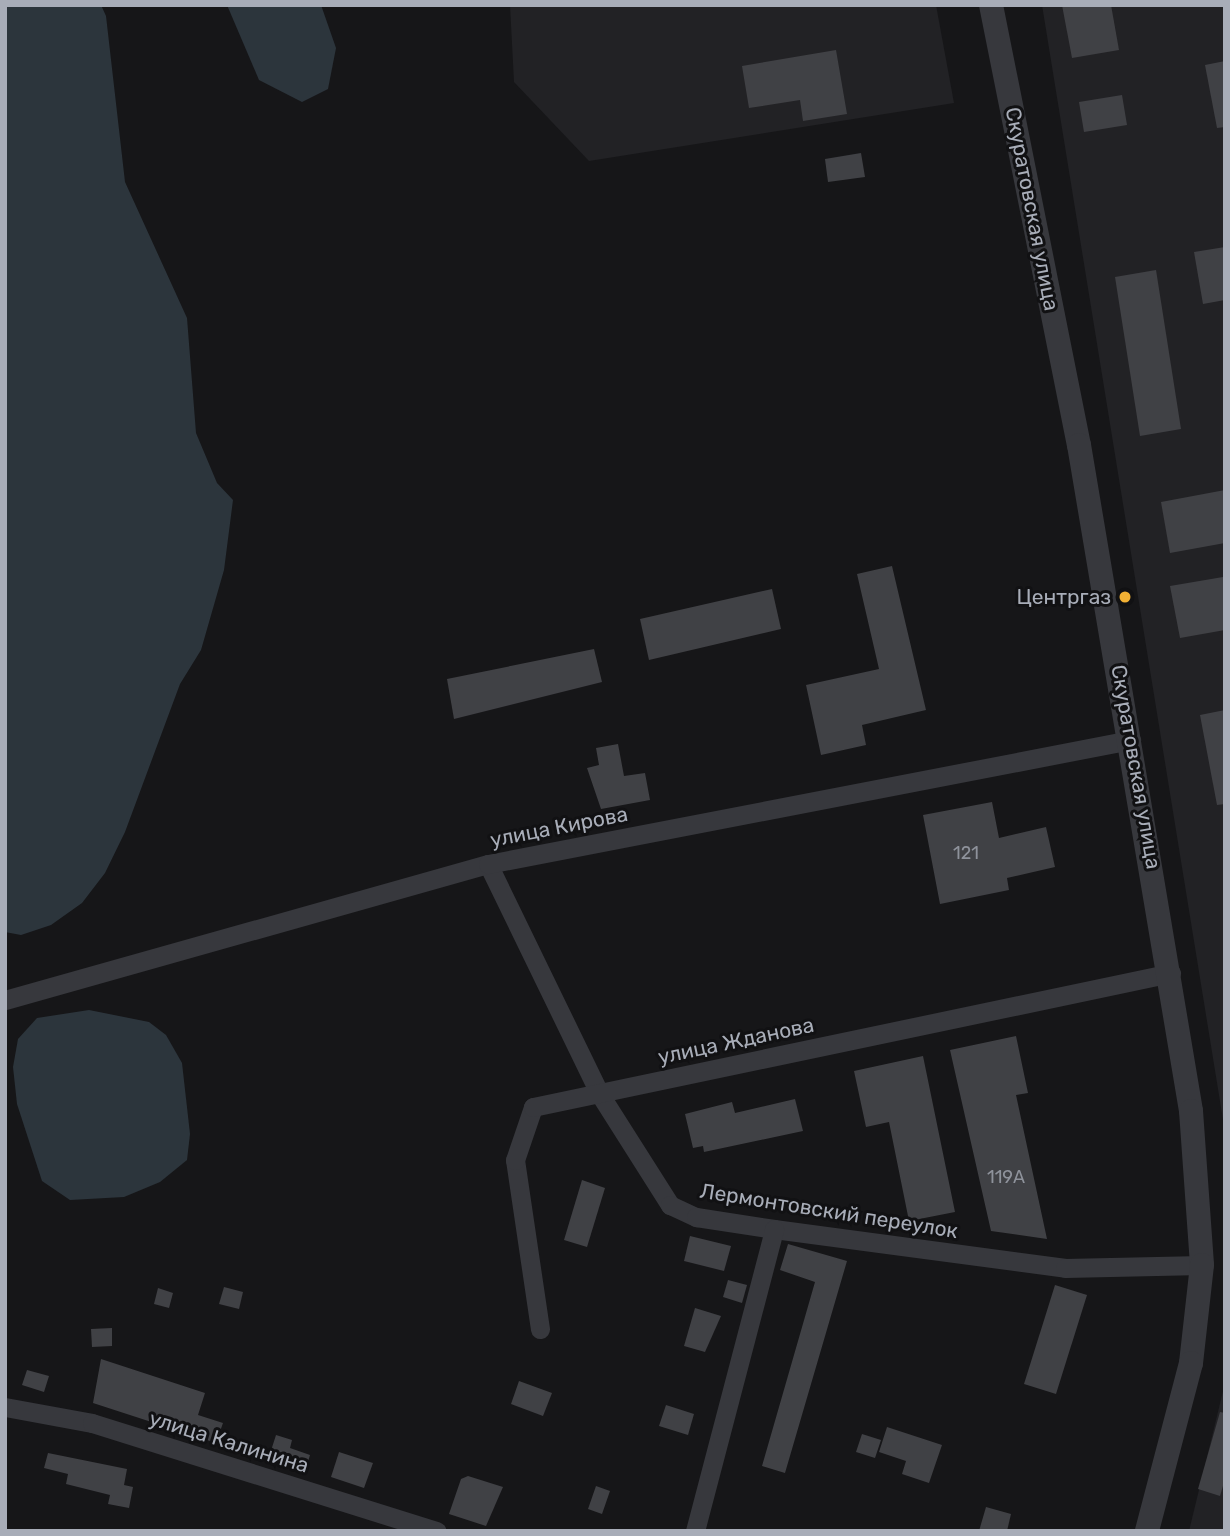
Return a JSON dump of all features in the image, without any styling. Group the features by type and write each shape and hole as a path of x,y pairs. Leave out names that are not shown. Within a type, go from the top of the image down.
{"street":[{"name":"Скуратовская улица","path":"991,5 1079,445 1171,973 1191,1111 1202,1265 1191,1363 1147,1531"},
{"name":"улица Кирова","path":"5,1000 488,864 1131,740"},
{"name":"Лермонтовский переулок","path":"488,864 599,1093 670,1205 696,1217 1065,1268 1202,1265"},
{"name":"улица Жданова","path":"540,1329 515,1160 533,1107 1171,973"},
{"path":"695,1531 774,1229"},
{"name":"улица Калинина","path":"5,1407 92,1423 436,1531"}],"shaded area":[{"path":"5,5 101,5 106,16 125,182 187,318 196,433 217,483 233,500 224,570 201,650 180,684 125,832 105,873 82,903 51,925 21,935 5,932"},
{"path":"227,5 321,5 336,48 328,89 302,102 259,80"},
{"path":"510,5 936,5 954,103 589,161 514,82"},
{"path":"1042,5 1225,5 1225,1132"},
{"path":"89,1010 149,1022 166,1035 182,1063 190,1134 187,1160 160,1182 124,1197 70,1200 42,1181 17,1104 13,1067 18,1039 37,1018"},
{"path":"1225,1383 1225,1531 1189,1531"}],"building":[{"path":"1062,5 1111,5 1119,50 1072,58"},
{"path":"836,50 847,114 803,121 800,100 749,108 742,66"},
{"path":"1225,61 1225,127 1217,128 1205,65"},
{"path":"1122,95 1127,125 1084,132 1079,102"},
{"path":"861,153 865,177 828,182 825,159"},
{"path":"1225,247 1225,300 1203,304 1194,252"},
{"path":"1156,270 1181,429 1140,436 1115,277"},
{"path":"1225,490 1225,543 1170,553 1161,502"},
{"path":"892,566 926,710 862,725 866,745 821,755 806,685 879,669 857,574"},
{"path":"1223,577 1225,630 1180,638 1170,586"},
{"path":"772,589 781,629 649,660 640,619"},
{"path":"594,649 602,682 454,719 447,679"},
{"path":"1225,710 1225,804 1217,805 1200,715"},
{"path":"618,744 624,776 645,773 650,800 601,809 587,768 599,765 596,748"},
{"path":"992,802 999,838 1046,827 1055,867 1007,878 1009,890 940,904 923,815"},
{"path":"1016,1036 1028,1093 1016,1095 1047,1239 991,1231 950,1050"},
{"path":"923,1056 955,1212 909,1221 889,1122 866,1127 854,1071"},
{"path":"795,1099 803,1131 704,1152 703,1146 693,1148 685,1114 732,1102 735,1113"},
{"path":"582,1180 605,1188 587,1247 564,1240"},
{"path":"690,1236 731,1246 724,1271 684,1261"},
{"path":"788,1244 847,1261 785,1473 762,1466 815,1282 780,1270"},
{"path":"728,1280 747,1285 742,1303 723,1297"},
{"path":"1055,1285 1087,1295 1056,1394 1024,1384"},
{"path":"224,1287 243,1292 239,1309 219,1304"},
{"path":"158,1288 173,1293 169,1308 154,1304"},
{"path":"695,1308 721,1316 705,1352 684,1346"},
{"path":"112,1328 112,1346 92,1347 91,1329"},
{"path":"101,1359 205,1393 198,1415 223,1423 216,1443 93,1403"},
{"path":"27,1370 49,1376 44,1392 22,1385"},
{"path":"519,1381 552,1393 543,1416 511,1404"},
{"path":"666,1405 694,1414 688,1435 659,1426"},
{"path":"1220,1412 1225,1413 1225,1479 1220,1496 1198,1489"},
{"path":"887,1427 942,1445 929,1483 902,1474 906,1461 879,1452"},
{"path":"862,1434 881,1440 875,1458 856,1452"},
{"path":"276,1435 292,1440 290,1448 310,1455 305,1472 268,1460"},
{"path":"339,1452 373,1463 364,1488 331,1477"},
{"path":"48,1453 127,1469 124,1485 133,1487 129,1508 108,1504 110,1495 66,1484 68,1474 44,1468"},
{"path":"468,1476 503,1487 486,1526 449,1514 461,1479"},
{"path":"596,1486 610,1491 602,1514 588,1509"},
{"path":"986,1507 1011,1514 1007,1531 979,1531"}],"place":[{"name":"Центргаз","path":"1125,597"}]}
